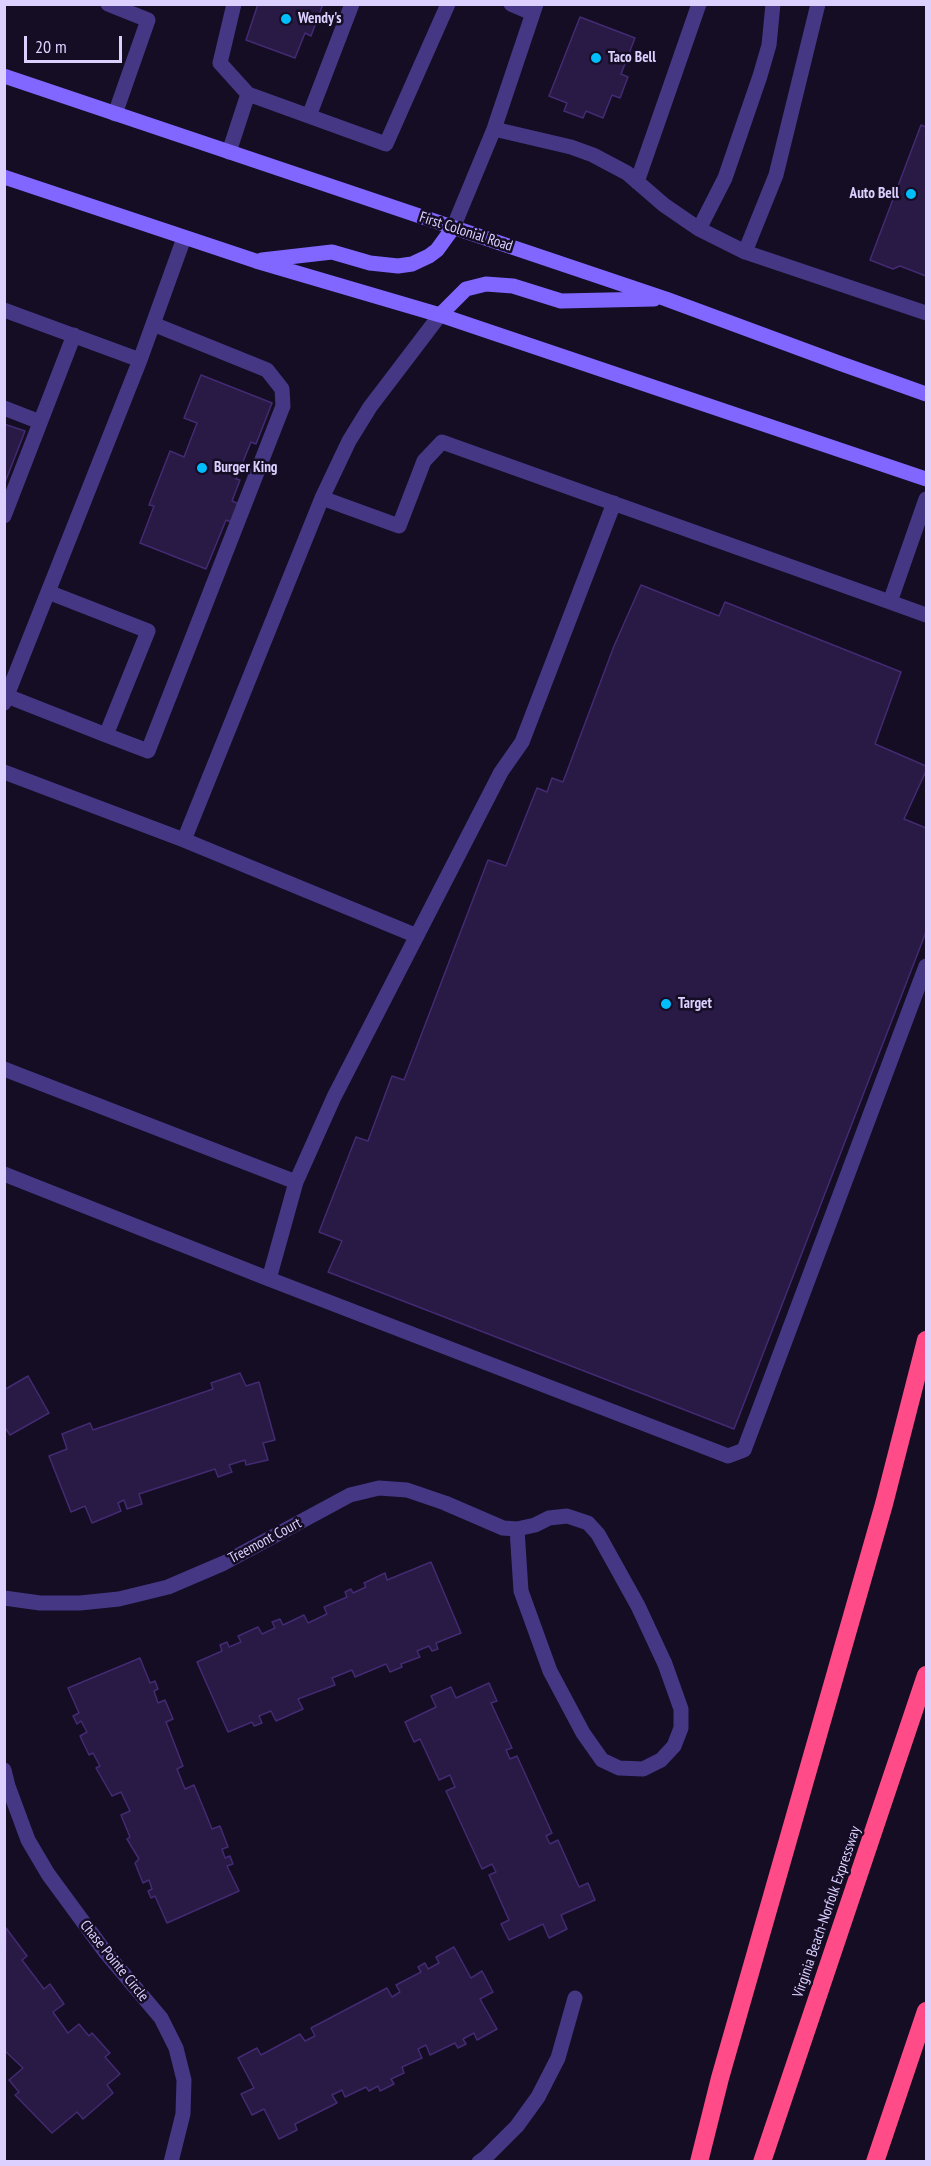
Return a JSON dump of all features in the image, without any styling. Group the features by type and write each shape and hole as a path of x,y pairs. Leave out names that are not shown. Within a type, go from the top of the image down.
{"highway":[{"path":"699,2162 720,2078 884,1504 927,1340"},
{"name":"Virginia Beach-Norfolk Expressway","path":"762,2162 927,1675"},
{"path":"875,2162 927,2011"}],"main road":[{"name":"First Colonial Road","path":"4,76 666,299 927,394"},
{"path":"4,177 256,261 441,315 927,479"},
{"path":"256,261 332,252 370,263 398,266 412,264 437,250 453,228"},
{"path":"441,315 466,289 486,284 513,286 561,302 666,299"}],"street":[{"path":"108,4 148,20 116,114"},
{"path":"234,4 219,63 248,93 386,144 448,4"},
{"path":"309,116 352,4"},
{"path":"453,228 494,129 534,9 511,4"},
{"path":"637,182 699,4"},
{"path":"699,229 725,178 760,76 769,45 773,4"},
{"path":"745,252 776,176 818,4"},
{"path":"228,152 248,93"},
{"path":"494,129 571,147 593,155 627,173 664,205 699,229 745,252 927,313"},
{"path":"153,324 267,370 282,389 283,406 148,751 6,700 140,360 184,238"},
{"path":"4,310 140,360"},
{"path":"184,840 322,498 349,441 370,407 441,315"},
{"path":"4,516 74,335"},
{"path":"4,408 40,422"},
{"path":"322,498 399,526 424,461 442,442 927,615"},
{"path":"890,602 927,499"},
{"path":"268,1279 296,1182 334,1097 501,772 522,742 614,503"},
{"path":"48,592 148,631 106,735"},
{"path":"4,772 184,840 417,936"},
{"path":"4,1174 268,1279 728,1456 744,1450 927,966"},
{"path":"4,1069 296,1182"},
{"name":"Treemont Court","path":"4,1598 40,1603 80,1603 119,1599 168,1587 224,1563 350,1495 379,1488 407,1490 445,1503 503,1528 517,1529"},
{"path":"567,1516 588,1523 598,1534 638,1606 681,1709 681,1728 674,1746 661,1760 643,1769 619,1768 602,1760 584,1733 550,1671 520,1591 517,1529 535,1525 549,1518 567,1516"},
{"name":"Chase Pointe Circle","path":"4,1770 28,1840 48,1874 106,1953 161,2018 176,2048 184,2080 183,2114 171,2162"},
{"path":"479,2162 517,2126 538,2097 558,2058 575,1998"}],"building":[{"name":"Wendy's","path":"258,4 323,4 311,36 305,33 295,58 246,40"},
{"name":"Taco Bell","path":"580,17 635,38 621,74 628,77 620,98 612,95 603,118 586,111 583,118 564,111 567,103 549,96"},
{"name":"Auto Bell","path":"921,125 926,127 926,276 900,266 893,269 870,260"},
{"name":"Burger King","path":"201,375 272,403 256,444 251,442 236,479 240,480 232,501 239,504 231,522 226,520 206,569 140,543 154,506 149,505 170,451 184,457 197,423 184,418"},
{"path":"4,424 25,431 4,485"},
{"name":"Target","path":"641,585 719,616 725,602 901,672 875,744 926,766 926,771 904,819 926,828 926,932 734,1429 328,1272 342,1241 319,1232 356,1137 368,1141 392,1076 404,1080 488,860 506,866 537,788 547,792 552,778 563,782 614,646"},
{"path":"240,1373 246,1386 259,1382 275,1440 263,1443 268,1460 246,1465 245,1460 229,1465 232,1472 218,1477 215,1469 139,1494 142,1504 127,1509 124,1500 118,1503 121,1511 92,1523 85,1506 71,1512 49,1456 67,1449 62,1434 90,1423 93,1430 213,1389 211,1383"},
{"path":"28,1376 49,1413 10,1435 4,1426 4,1390"},
{"path":"431,1562 461,1633 436,1643 438,1649 432,1651 429,1646 417,1651 420,1657 401,1664 402,1667 390,1672 386,1664 355,1677 352,1670 332,1678 335,1685 298,1699 303,1709 276,1721 271,1711 259,1716 262,1723 254,1726 252,1722 228,1732 197,1662 222,1651 220,1645 227,1642 229,1647 241,1642 238,1636 258,1627 262,1634 275,1628 272,1622 280,1619 283,1625 304,1615 308,1623 327,1614 324,1607 347,1597 345,1592 351,1589 353,1593 366,1587 364,1583 385,1573 387,1580"},
{"path":"140,1658 150,1683 155,1681 158,1689 154,1691 158,1703 165,1700 173,1719 166,1722 183,1766 177,1769 185,1789 194,1785 212,1829 220,1826 228,1847 222,1849 225,1858 230,1856 233,1864 227,1866 239,1891 167,1923 155,1896 151,1898 148,1891 152,1889 149,1880 143,1883 135,1863 139,1859 127,1839 130,1837 121,1815 130,1811 121,1792 112,1796 96,1768 100,1766 93,1753 89,1755 80,1736 87,1732 81,1721 77,1724 73,1716 79,1713 68,1688"},
{"path":"489,1683 497,1701 491,1703 512,1748 506,1750 510,1759 517,1756 552,1833 546,1836 550,1844 558,1840 579,1887 588,1883 595,1900 561,1915 567,1929 549,1938 543,1924 509,1940 501,1924 509,1920 489,1875 496,1872 492,1864 482,1869 446,1791 455,1787 450,1775 439,1780 420,1739 414,1742 405,1722 436,1707 431,1696 451,1687 456,1698"},
{"path":"6,1928 27,1956 22,1960 44,1989 50,1984 64,2004 53,2012 68,2033 79,2024 89,2036 92,2033 110,2053 105,2057 120,2074 107,2085 113,2093 83,2119 77,2112 52,2133 15,2095 19,2092 9,2080 23,2068 4,2050"},
{"path":"454,1947 471,1978 482,1971 493,1992 480,1999 497,2029 477,2040 474,2033 463,2039 466,2044 458,2048 455,2043 430,2055 426,2045 418,2049 422,2058 402,2067 404,2073 391,2079 394,2084 380,2091 378,2086 369,2091 366,2087 345,2097 342,2090 332,2095 337,2103 295,2124 297,2130 279,2139 264,2109 252,2115 241,2094 254,2088 238,2058 257,2048 261,2055 300,2034 305,2041 315,2036 311,2028 387,1988 392,1997 400,1992 396,1985 421,1972 418,1967 425,1963 428,1969 439,1963 436,1957"}],"place":[{"name":"Wendy's","path":"286,19"},
{"name":"Taco Bell","path":"596,58"},
{"name":"Auto Bell","path":"911,194"},
{"name":"Burger King","path":"202,468"},
{"name":"Target","path":"666,1004"}]}
